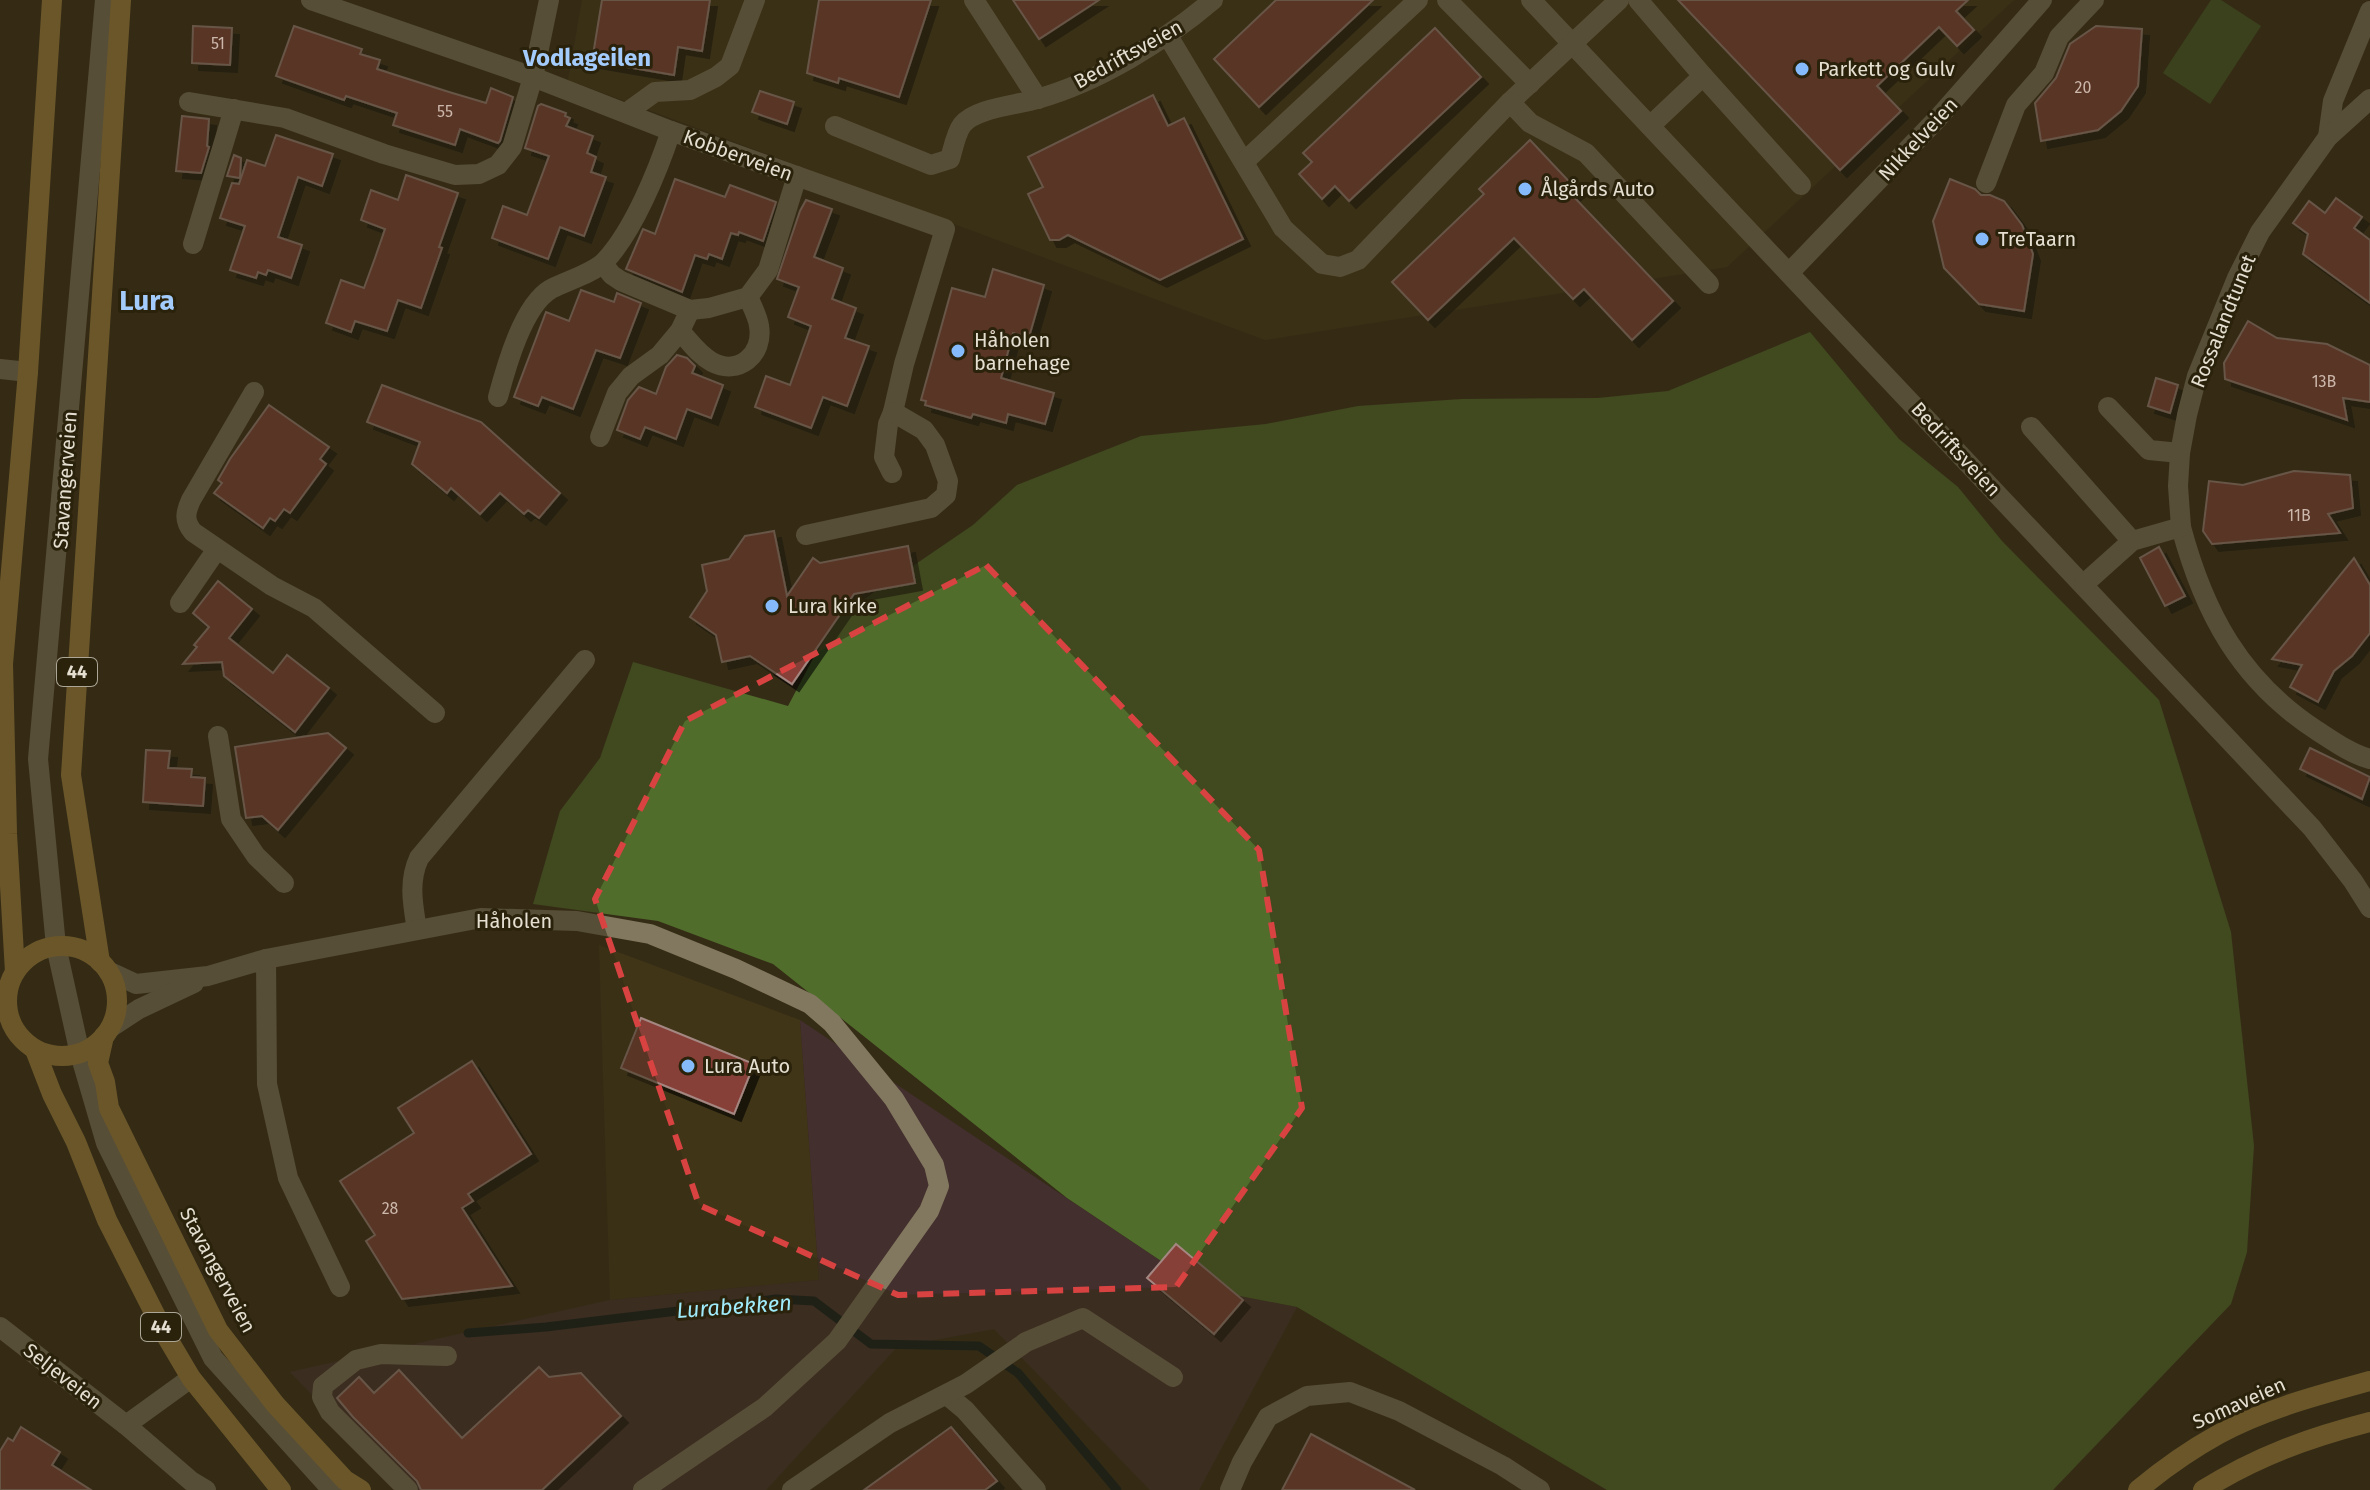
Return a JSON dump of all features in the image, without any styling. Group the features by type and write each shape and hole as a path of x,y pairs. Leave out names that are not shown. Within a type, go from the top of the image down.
{"main road":[{"path":"15,972 7,834 3,664 28,372 52,0"},
{"name":"Stavangerveien","path":"121,0 71,775 104,966 116,989 117,1009 98,1063 109,1108 218,1330 275,1404 345,1480 361,1490"},
{"path":"104,966 94,956 76,948 56,946 34,953 15,972 7,990 8,1013 17,1034 35,1050 57,1057 80,1054 98,1044 107,1032"},
{"name":"44","path":"35,1050 107,1220 165,1334 191,1378 281,1490"},
{"name":"Somaveien","path":"2138,1490 2174,1462 2221,1433 2293,1404 2370,1381"},
{"path":"2203,1490 2279,1450 2370,1422"}],"street":[{"path":"105,0 38,759 56,946 80,1054 106,1143 213,1358 332,1490"},
{"name":"Kobberveien","path":"311,0 533,77 671,131 945,229 904,364 893,412"},
{"path":"189,102 285,118 384,154 455,175 479,174 498,165 512,147 533,77 549,0"},
{"path":"626,113 655,92 690,90 730,66 755,0"},
{"path":"974,0 1038,99"},
{"name":"Bedriftsveien","path":"835,126 931,165 950,159 963,124 984,111 1038,99 1084,83 1168,36 1213,0"},
{"path":"1245,161 1418,0"},
{"path":"1447,0 1530,84"},
{"name":"Bedriftsveien","path":"1531,0 2312,828 2370,908"},
{"path":"1168,36 1283,228 1322,264 1340,267 1358,260 1510,102 1619,0"},
{"path":"1638,0 1801,185"},
{"name":"Nikkelveien","path":"1789,273 1898,161 2042,0"},
{"path":"1986,183 2016,105 2044,73 2059,37 2094,0"},
{"name":"Rossalandtunet","path":"2328,137 2333,101 2370,11"},
{"path":"1650,126 1703,76"},
{"name":"Rossalandtunet","path":"2370,99 2328,137 2260,232 2237,278 2197,376 2180,453 2178,486 2181,527 2189,556 2227,643 2250,673 2302,721 2334,742 2370,759"},
{"path":"1510,102 1530,123 1586,153 1709,284"},
{"path":"193,244 234,109"},
{"path":"498,397 507,364 537,299 603,264 629,226 661,161 671,131"},
{"path":"603,264 621,281 690,310 748,297 768,270 797,176"},
{"path":"680,331 702,355 725,367 735,367 745,362 759,340 759,324 748,297"},
{"path":"600,437 617,393 660,355 680,331 690,310"},
{"path":"0,369 28,372"},
{"path":"254,392 186,510 187,524 193,532 272,586 314,608 435,713"},
{"path":"2108,407 2149,450 2180,453"},
{"path":"806,535 931,508 946,495 948,481 935,445 924,430 893,412 884,448 887,467 892,473"},
{"path":"2031,427 2132,541"},
{"path":"2084,584 2132,541 2181,527"},
{"path":"180,603 217,549"},
{"path":"417,930 411,892 413,872 419,858 585,660"},
{"path":"218,736 231,819 256,856 284,883"},
{"name":"Håholen","path":"107,1032 139,1009 208,976 266,959 481,918 577,921 650,934 736,969 810,1004 832,1023 894,1099 934,1165 939,1186 929,1211 837,1341 765,1407 645,1490"},
{"path":"266,959 267,1084 288,1178 340,1287"},
{"name":"Håholen","path":"104,966 136,984 208,976"},
{"path":"792,1490 890,1423 966,1384 1026,1342 1083,1318 1173,1377"},
{"name":"Seljeveien","path":"0,1327 206,1490"},
{"path":"408,1490 330,1412 322,1397 323,1386 356,1360 381,1354 447,1356"},
{"path":"126,1425 191,1378"},
{"path":"1230,1490 1268,1417 1307,1396 1350,1392 1399,1411 1503,1466 1540,1490"},
{"path":"947,1395 965,1410 1036,1490"}],"highlighted area":[{"path":"986,565 1259,850 1302,1108 1176,1287 898,1295 699,1205 595,899 685,721"}],"shaded area":[{"path":"582,0 2014,0 1727,267 1265,340 568,80"},
{"path":"599,945 800,1020 819,1280 610,1300"},
{"path":"800,1020 1203,1289 1297,1307 1199,1490 1150,1490 994,1329 897,1347 766,1490 404,1490 290,1372 610,1300 819,1280"}],"green space":[{"path":"2211,0 2221,0 2261,26 2210,104 2163,73"},
{"path":"1810,332 1899,439 1958,487 2002,541 2159,700 2231,932 2254,1146 2247,1252 2231,1304 2053,1490 1607,1490 1297,1307 1203,1289 1067,1198 773,964 658,921 533,904 560,811 600,758 633,662 788,706 816,653 841,615 973,525 1017,485 1141,436 1266,424 1358,406 1462,399 1598,398 1668,391"}],"building":[{"path":"602,0 710,0 702,51 678,47 674,75 592,61"},
{"path":"819,0 931,0 899,97 839,78 838,83 807,73"},
{"path":"1013,0 1099,0 1039,39"},
{"path":"1276,0 1373,0 1259,107 1214,59"},
{"path":"1678,0 1968,0 1956,11 1974,30 1957,46 1939,27 1877,86 1901,111 1840,170"},
{"path":"193,26 232,28 230,65 192,63"},
{"path":"294,26 362,49 360,54 380,60 377,69 486,103 491,88 513,97 500,141 498,143 460,129 455,145 393,125 397,113 346,96 344,100 276,76"},
{"path":"2096,26 2142,29 2138,86 2121,111 2098,130 2041,141 2035,103 2056,78 2070,44"},
{"path":"1435,28 1481,77 1349,201 1335,186 1322,199 1299,174 1312,162 1303,153"},
{"path":"760,91 794,102 787,124 752,112"},
{"path":"1153,95 1168,126 1184,118 1243,239 1160,280 1068,235 1059,240 1050,240 1028,194 1043,187 1028,157"},
{"path":"541,104 566,113 565,116 570,118 566,126 593,136 587,153 596,157 591,172 606,177 584,236 560,227 548,259 492,238 503,206 527,215 549,156 525,148"},
{"path":"182,116 209,119 209,147 201,173 176,171"},
{"path":"276,135 333,154 322,186 298,177 278,237 302,245 291,278 268,270 266,275 258,272 256,278 230,270 245,226 220,218 232,183 239,184 247,160 265,166"},
{"path":"1530,140 1577,190 1572,195 1673,301 1632,340 1584,289 1573,299 1514,238 1428,320 1392,282 1484,194 1479,189"},
{"path":"234,155 241,158 240,178 227,176"},
{"path":"406,175 458,193 421,308 398,300 387,331 355,321 351,332 326,323 341,280 364,288 385,229 361,220 371,190 398,200"},
{"path":"675,179 725,197 730,185 776,202 763,241 739,232 738,235 731,233 722,259 709,254 707,259 695,255 682,292 626,269 643,229 655,234"},
{"name":"TreTaarn","path":"1950,179 1975,189 1981,195 2004,201 2022,225 2033,254 2024,311 1979,304 1944,268 1933,221"},
{"path":"2336,198 2362,217 2354,228 2370,240 2370,303 2303,254 2308,234 2293,223 2309,201 2325,213"},
{"path":"806,200 832,209 814,257 843,268 832,299 856,308 845,338 869,346 847,406 823,397 811,428 755,407 766,376 790,385 811,326 788,317 799,287 777,279"},
{"path":"993,269 1044,285 1029,337 1013,333 1001,378 1054,393 1045,424 1008,414 1006,423 973,414 971,418 925,405 926,401 921,400 952,288 985,297"},
{"path":"581,290 614,302 617,293 641,303 620,358 596,350 573,409 542,397 538,406 514,397 546,312 569,321"},
{"path":"2248,321 2277,338 2327,344 2370,365 2370,402 2343,398 2347,420 2225,379 2224,363"},
{"path":"677,355 687,358 695,366 692,373 723,385 711,418 687,409 676,439 645,427 640,439 617,430 628,400 639,387 656,394 666,367"},
{"path":"2156,378 2178,385 2170,413 2148,406"},
{"path":"382,385 481,422 560,493 539,518 528,510 524,514 500,493 480,514 451,488 447,493 412,464 420,442 367,422"},
{"path":"269,405 329,447 320,459 326,464 290,513 284,509 275,521 270,518 263,528 214,493 222,483 218,480 230,459"},
{"path":"2294,471 2350,475 2353,508 2328,514 2340,533 2212,544 2203,531 2209,481 2243,485"},
{"name":"Lura kirke","path":"774,531 787,596 813,558 820,563 908,546 915,583 854,594 792,684 750,656 722,662 716,635 690,617 707,591 702,565 729,559 745,536"},
{"path":"2159,547 2185,596 2165,606 2140,558"},
{"path":"2354,558 2370,585 2370,633 2352,656 2334,671 2318,702 2290,687 2302,665 2272,659"},
{"path":"218,581 252,609 229,638 273,673 287,655 329,688 295,732 224,676 222,662 183,664 209,627 193,613"},
{"path":"328,733 346,748 278,830 262,816 246,818 235,747"},
{"path":"2310,748 2370,777 2362,799 2300,769"},
{"path":"146,750 170,751 168,768 192,769 191,777 205,778 203,806 143,802"},
{"name":"Lura Auto","path":"641,1018 754,1064 734,1114 621,1068"},
{"path":"472,1061 531,1154 468,1194 473,1201 462,1208 512,1286 402,1299 366,1241 375,1235 340,1181 414,1133 398,1108"},
{"path":"1176,1244 1243,1300 1214,1334 1147,1278"},
{"path":"539,1367 549,1377 581,1373 621,1416 542,1490 421,1490 417,1481 337,1398 359,1377 374,1393 399,1370 462,1438"},
{"path":"21,1427 60,1452 52,1465 91,1490 0,1490 0,1451 8,1438 13,1441"},
{"path":"951,1427 997,1481 985,1490 864,1490"},
{"path":"1311,1434 1415,1490 1282,1490"}],"waterway":[{"name":"Lurabekken","path":"468,1333 546,1327 776,1299 814,1301 871,1344 979,1346 1018,1373 1117,1490"}],"place":[{"name":"Parkett og Gulv","path":"1802,69"},
{"name":"Ålgårds Auto","path":"1525,189"},
{"name":"TreTaarn","path":"1982,239"},
{"name":"Håholen barnehage","path":"958,351"},
{"name":"Lura kirke","path":"772,606"},
{"name":"Lura Auto","path":"688,1066"}],"district":[{"name":"Vodlageilen","path":"587,58"},
{"name":"Lura","path":"147,300"}]}
